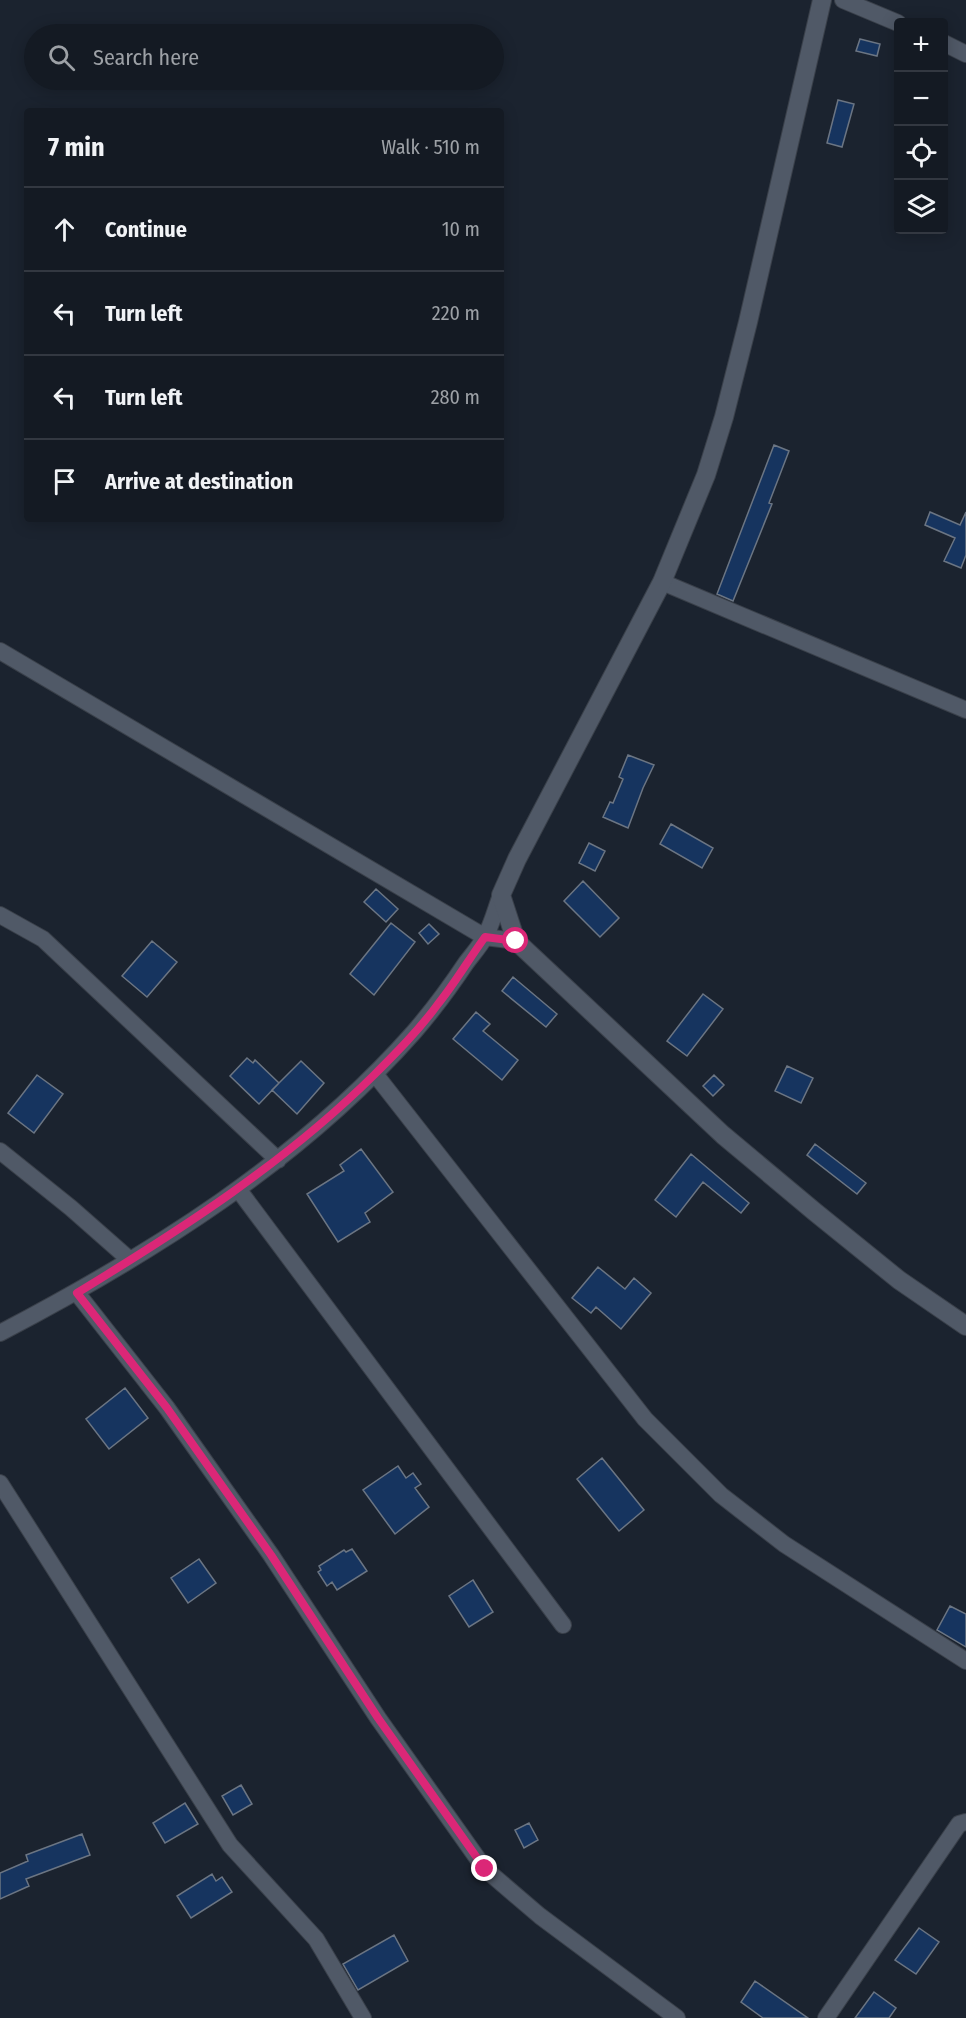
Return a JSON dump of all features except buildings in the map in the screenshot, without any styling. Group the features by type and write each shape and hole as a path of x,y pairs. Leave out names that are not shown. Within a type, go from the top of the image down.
{"street":[{"path":"0,1333 77,1293 238,1189 278,1160 343,1106 375,1074 438,1005 485,937 517,859 662,582 706,475 724,417 748,322 822,0"},
{"path":"843,0 894,21"},
{"path":"948,45 966,54"},
{"path":"662,582 966,710"},
{"path":"2,655 485,937 516,941"},
{"path":"501,895 516,941 723,1135 874,1260 966,1326"},
{"path":"0,915 43,939 278,1160"},
{"path":"375,1074 645,1419 713,1487 784,1544 966,1660"},
{"path":"0,1151 71,1208 130,1260"},
{"path":"238,1189 563,1625"},
{"path":"77,1293 167,1408 245,1518 378,1718 485,1869 540,1916 677,2018"},
{"path":"0,1483 230,1845 316,1939 363,2018"},
{"path":"826,2018 959,1824 966,1822"}],"route":[{"path":"485,1869 378,1718 271,1555 167,1408 77,1293 226,1197 278,1160 343,1106 438,1005 485,937 516,941"}]}
